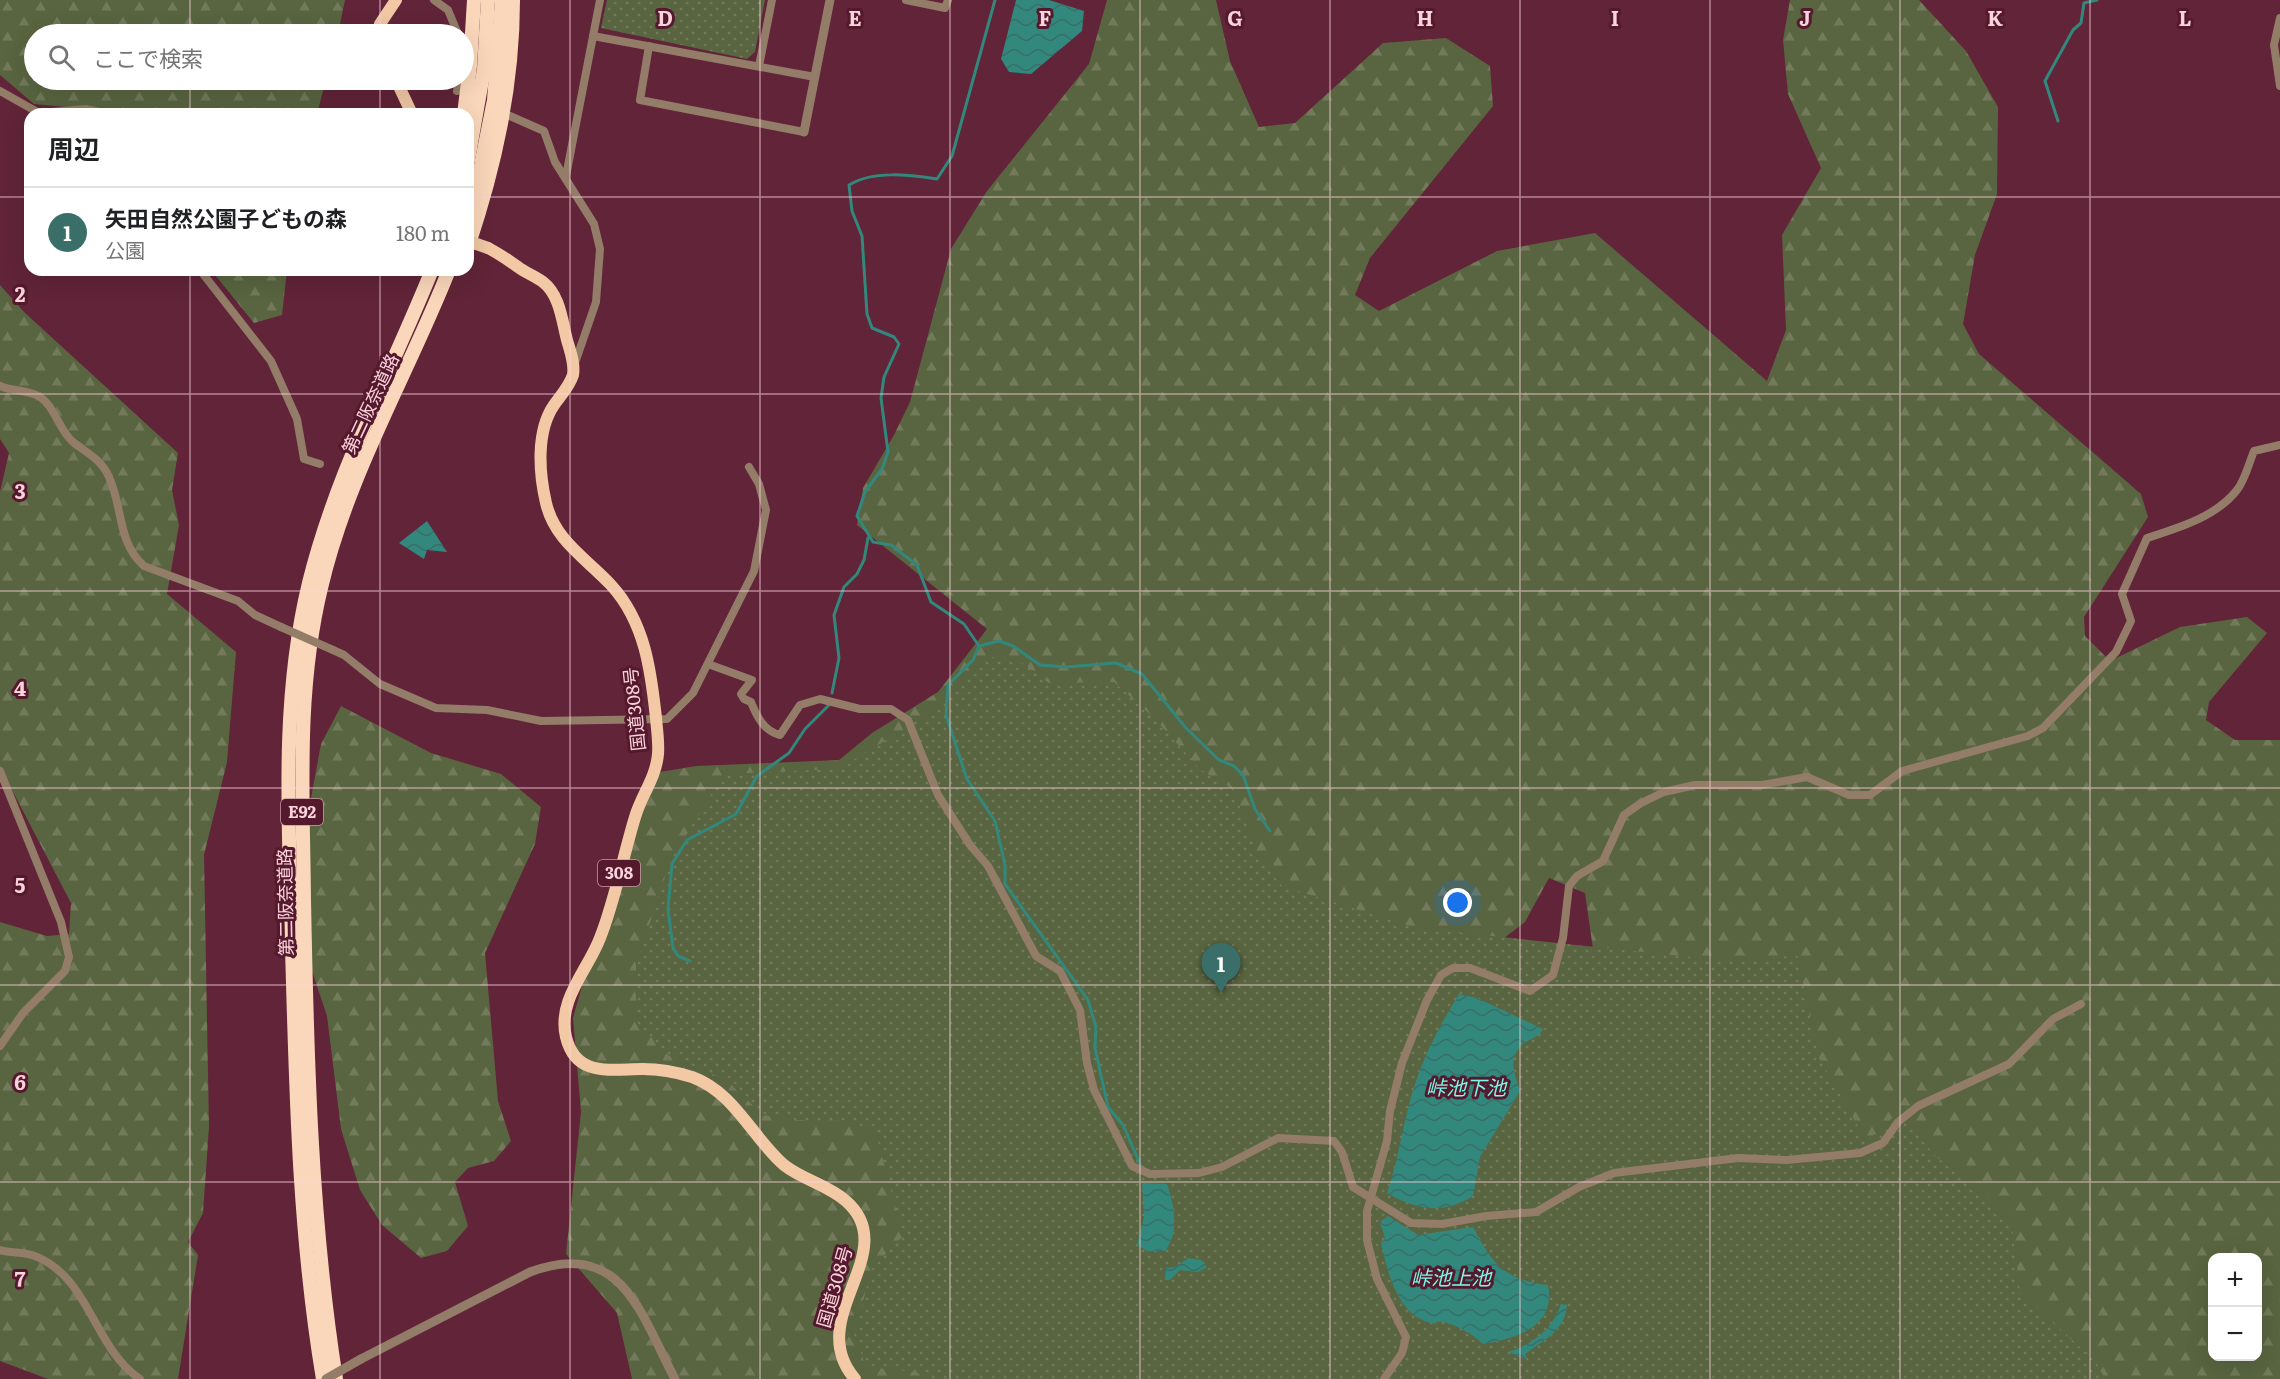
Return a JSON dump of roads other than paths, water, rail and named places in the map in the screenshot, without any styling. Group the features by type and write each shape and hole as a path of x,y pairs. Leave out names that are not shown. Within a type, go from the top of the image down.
{"highway":[{"path":"380,24 396,0"},
{"path":"473,24 474,0"},
{"path":"474,126 484,69 488,0"},
{"path":"474,196 495,90 502,0"},
{"path":"474,229 487,191 501,131 510,71 513,0"},
{"path":"401,90 409,108"},
{"path":"465,108 467,90"},
{"path":"474,243 503,255 546,284 557,300 574,366"},
{"path":"392,362 421,276"},
{"name":"第二阪奈道路","path":"325,1379 309,1275 297,1125 290,846 290,713 301,622 321,540 335,496 429,276"},
{"name":"第二阪奈道路","path":"336,1379 322,1274 310,1125 302,806 303,715 313,626 333,543 363,461 408,368 446,276"},
{"path":"408,368 455,276"},
{"name":"国道308号","path":"574,366 572,379 554,405 543,429 541,441 544,496 550,520 563,539 612,586 630,611 650,666 658,752 655,771 636,814 600,938 583,975 571,989 565,1023 566,1039 577,1057 590,1068 610,1071 659,1070 687,1076 711,1085 729,1101 779,1160 800,1176 840,1196 853,1208 865,1231 866,1249 846,1300 838,1345 840,1359 855,1379"}],"street":[{"path":"434,0 448,10 454,24"},
{"path":"566,176 600,0"},
{"path":"759,66 772,0"},
{"path":"649,46 640,100 804,132 830,0"},
{"path":"906,0 945,8 948,0"},
{"path":"2280,18 2274,45 2280,86"},
{"path":"593,36 815,77"},
{"path":"0,90 31,108"},
{"path":"510,117 544,131 555,162 566,176 594,224 600,249 596,302 574,366"},
{"path":"205,276 271,361 297,419 304,459 320,464"},
{"path":"0,386 41,397 73,441 90,452 103,466 110,478 122,531 136,559 144,566 238,601 255,615 344,655 380,684 436,708 487,710 541,721 667,719 693,693 754,571 766,510 759,483 749,467"},
{"path":"1384,1379 1402,1353 1406,1337 1377,1279 1367,1240 1366,1211 1387,1141 1390,1111 1402,1063 1427,1000 1441,975 1453,968 1470,968 1530,991 1553,975 1563,938 1569,886 1577,876 1603,861 1623,815 1664,792 1695,785 1762,785 1807,777 1849,795 1870,795 1902,771 2003,745 2043,728 2116,652 2131,621 2122,594 2147,538 2188,524 2218,507 2238,489 2254,451 2280,445"},
{"path":"708,664 752,680 741,694 744,699 751,702 756,715 770,732 780,735 800,705 820,699 860,709 891,709 908,720 938,795 970,844 988,866 1035,956 1060,971 1080,1010 1087,1063 1094,1090 1132,1166 1150,1174 1199,1173 1222,1167 1278,1138 1334,1141 1342,1152 1353,1187 1411,1223 1442,1224 1486,1216 1536,1212 1579,1187 1614,1173 1738,1158 1787,1160 1860,1153 1883,1143 1898,1122 1918,1106 2009,1064 2053,1019 2081,1004"},
{"path":"0,771 61,922 67,939 69,957 65,971 23,1013 0,1046"},
{"path":"0,1250 31,1255 62,1272 88,1308 111,1350 124,1367 140,1379"},
{"path":"325,1379 530,1272 553,1264 569,1262 604,1269 629,1291 675,1379"}],"water":[{"path":"1016,0 1049,0 1084,11 1082,31 1031,74 1009,72 1001,59"},
{"path":"427,521 447,552 427,550 424,559 399,543"},
{"name":"峠池下池","path":"1459,994 1477,998 1543,1029 1517,1051 1514,1068 1520,1091 1480,1157 1473,1196 1451,1206 1430,1208 1408,1203 1387,1193 1420,1070"},
{"path":"1142,1183 1167,1184 1172,1200 1174,1227 1170,1244 1165,1251 1147,1251 1137,1245 1144,1217"},
{"name":"峠池上池","path":"1388,1216 1418,1235 1473,1227 1494,1261 1502,1268 1521,1279 1548,1285 1549,1299 1540,1321 1521,1334 1483,1344 1458,1327 1439,1322 1435,1324 1420,1319 1403,1302 1391,1279 1381,1243 1385,1238 1380,1222"},
{"path":"1189,1258 1201,1260 1207,1267 1198,1272 1180,1270 1170,1280 1165,1280 1166,1268 1175,1267"},
{"path":"1561,1304 1567,1305 1562,1322 1552,1334 1525,1354 1527,1360 1509,1352 1541,1334 1553,1321"}],"waterway":[{"path":"995,0 952,156 937,179 880,175 849,185 852,211 862,236 867,314 872,328 894,337 899,344 884,377 881,398 888,452 882,469 865,492 857,516 873,542 891,545 917,565 931,602 964,624 979,646 973,660 948,685 946,715 967,779 995,821 1005,865 1005,884 1088,1000 1096,1027 1095,1048 1108,1107 1123,1125 1141,1166"},
{"path":"2058,121 2045,81 2073,30 2081,23 2084,3 2097,0"},
{"path":"832,693 839,658 834,615 844,587 857,574 864,560 868,538"},
{"path":"979,646 999,641 1013,646 1040,665 1066,667 1116,663 1142,674 1186,728 1219,760 1234,766 1243,775 1255,809 1270,831"},
{"path":"690,961 678,956 673,948 668,909 672,864 687,840 736,814 757,776 789,753 805,729 830,704"}],"place":[{"name":"矢田自然公園子どもの森","path":"1221,993"}]}
